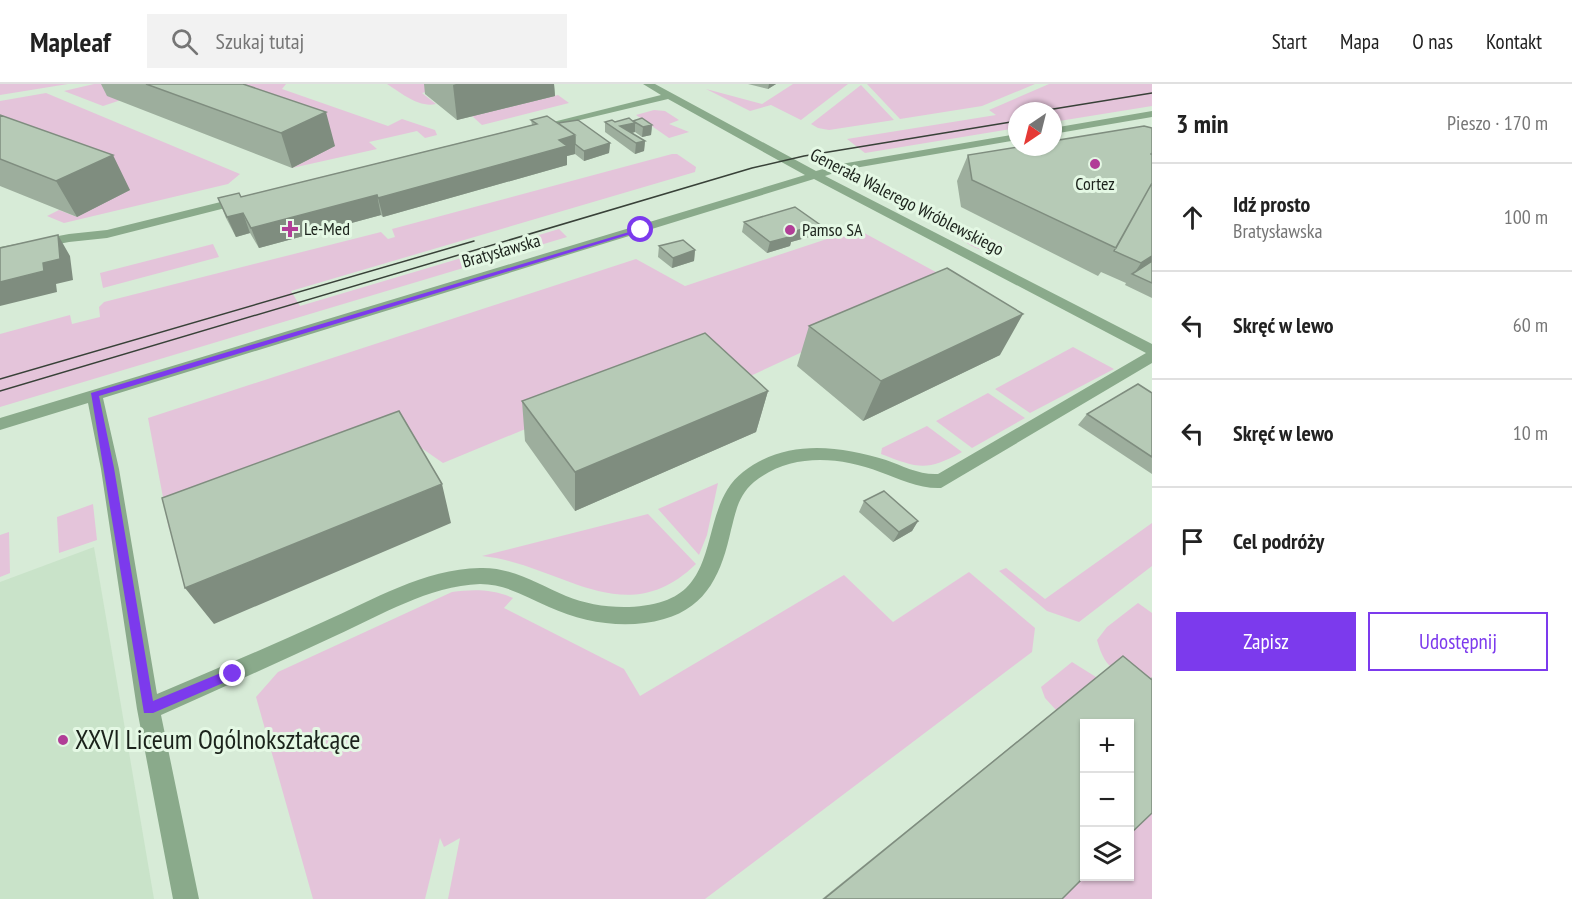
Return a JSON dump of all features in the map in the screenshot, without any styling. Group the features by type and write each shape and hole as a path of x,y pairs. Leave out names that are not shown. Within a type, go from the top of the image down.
{"street":[{"name":"Generała Walerego Wróblewskiego","path":"648,84 814,175 851,192 1152,350"},
{"path":"518,132 669,96"},
{"path":"1062,129 1152,114"},
{"name":"Bratysławska","path":"0,424 331,321 641,230 814,175 867,162 1008,138"},
{"path":"0,251 69,238 107,234 261,196"},
{"path":"148,709 233,674 432,582 482,576 509,578 579,609 633,614 667,609 686,602 703,584 714,560 731,496 753,473 786,458 830,452 866,460 919,479 932,482 941,481 1152,356"},
{"path":"94,395 110,468 148,709 186,899"}],"shaded area":[{"path":"0,84 68,84 0,95"},
{"path":"94,84 140,84 118,101 103,106 64,91"},
{"path":"161,84 286,84 282,89 388,126 402,119 435,130 437,135 425,138 417,131 369,142 377,149 292,168 334,146"},
{"path":"387,84 459,84 422,93 436,104 430,105 410,99"},
{"path":"793,84 848,84 801,120 771,105 750,111 706,89 762,104"},
{"path":"867,84 1035,84 982,106 900,119"},
{"path":"1049,84 1152,84 1152,106 1062,121 1062,102 1008,102 1008,129 865,153 847,139 996,115 989,110"},
{"path":"861,85 894,120 829,130 811,124"},
{"path":"46,93 240,174 228,184 64,223 47,216 59,210 77,217 0,142 0,101"},
{"path":"558,95 569,103 482,125 472,116"},
{"path":"654,110 665,111 679,120 669,124 689,132 669,138 636,115"},
{"path":"677,154 696,167 695,172 291,291 300,306 559,229 567,237 0,407 0,334 70,315 72,324 100,317 99,307 104,302 381,232 388,239 395,237 392,229"},
{"path":"961,224 1006,246 983,250 971,246 951,233 950,229"},
{"path":"857,229 954,282 733,384 697,358 443,463 407,438 169,529 148,418 636,259 685,286"},
{"path":"213,244 219,257 103,288 100,273"},
{"path":"1073,347 1114,369 1030,413 995,389"},
{"path":"988,393 1025,418 972,448 936,421"},
{"path":"927,426 962,452 939,463 922,466 881,454 882,448"},
{"path":"718,483 707,535 699,555 658,509"},
{"path":"93,504 97,540 59,553 57,517"},
{"path":"648,514 696,564 669,584 643,593 617,594 592,589 539,570 482,556"},
{"path":"1152,523 1152,566 1079,622 1047,611 999,571 1006,568 1045,599"},
{"path":"9,532 10,573 0,577 0,535"},
{"name":"XXVI Liceum Ogólnokształcące","path":"94,547 154,899 0,899 0,582"},
{"path":"969,572 1035,628 1032,652 705,899 448,899 460,838 444,847 440,838 425,899 313,899 256,697 278,672 452,592 483,590 513,598 504,608 624,669 640,696 844,575 893,622"},
{"path":"1138,603 1152,613 1152,677 1148,680 1115,670 1105,659 1097,640 1107,627"},
{"path":"1072,662 1096,677 1152,725 1134,724 1134,719 1123,719 1083,688 1056,710 1045,698 1041,687"},
{"path":"1152,790 1152,899 1036,899 1080,878 1080,881 1134,881 1134,807"}],"building":[{"path":"146,84 243,84 326,112 281,133"},
{"path":"0,115 113,155 56,181 0,159"},
{"path":"547,116 575,135 559,140 567,146 378,198 377,195 251,228 243,213 227,217 218,198 239,193 241,197 537,124 531,120"},
{"path":"629,118 635,123 620,126 645,141 636,143 605,122"},
{"path":"642,118 652,125 643,127 633,121"},
{"path":"578,120 610,143 584,151 575,144 575,135 558,123"},
{"path":"1144,126 1152,128 1152,183 1116,248 972,180 968,155 1008,149 1008,156 1062,156 1062,140"},
{"path":"1152,183 1152,256 1141,263 1114,251"},
{"path":"795,207 819,224 789,233 793,236 770,242 744,222"},
{"path":"58,235 60,259 43,263 44,271 0,282 0,248"},
{"path":"683,240 695,250 673,258 659,246"},
{"path":"1152,261 1152,283 1132,274"},
{"path":"947,268 1023,314 881,381 809,326"},
{"path":"705,333 768,391 575,472 522,401"},
{"path":"1138,384 1152,393 1152,457 1087,414"},
{"path":"399,411 442,484 185,588 162,498"},
{"path":"884,491 918,521 899,532 864,501"},
{"path":"1123,656 1152,680 1152,813 1134,830 1134,719 1080,719 1080,881 1062,899 824,899"}],"tram line":[{"path":"1062,108 1152,93"},
{"path":"0,391 752,168 804,156 1008,122"},
{"path":"0,379 474,241"}],"place":[{"name":"Cortez","path":"1095,164"},
{"name":"Le-Med","path":"290,229"},
{"name":"Pamso SA","path":"790,230"},
{"name":"XXVI Liceum Ogólnokształcące","path":"63,740"}],"route":[{"path":"233,674 148,709 110,468 94,395 331,321 641,230"}]}
